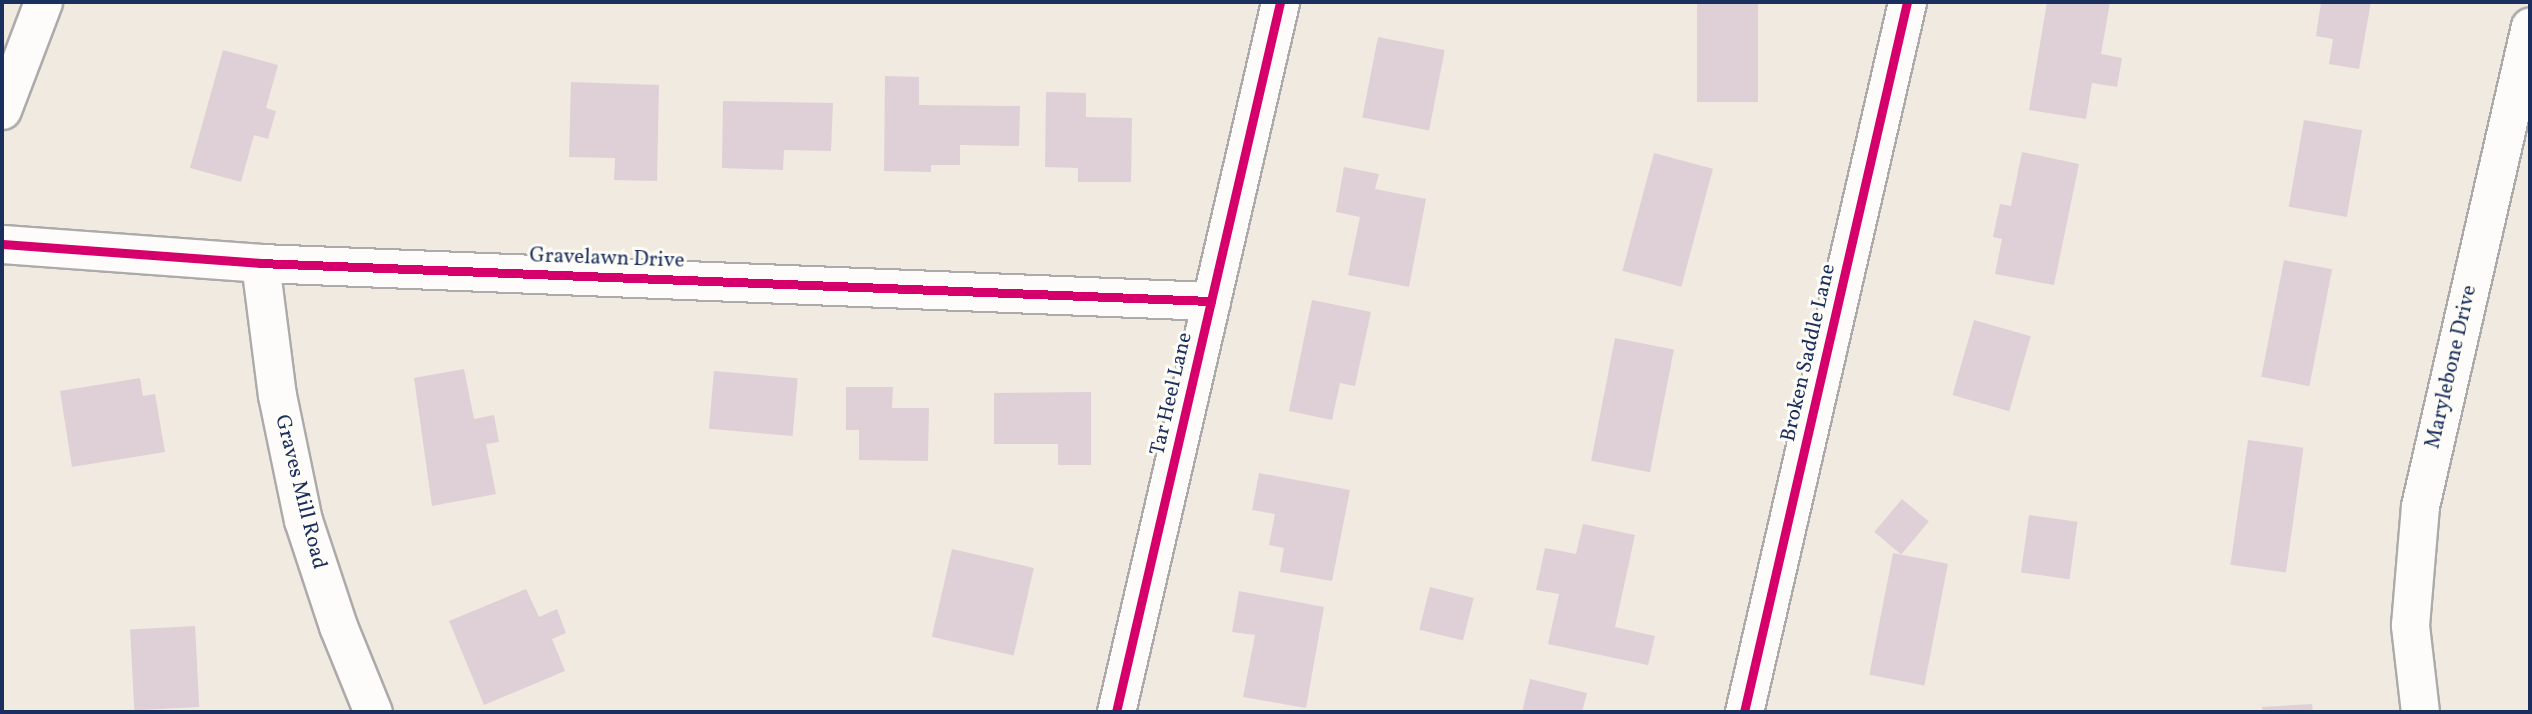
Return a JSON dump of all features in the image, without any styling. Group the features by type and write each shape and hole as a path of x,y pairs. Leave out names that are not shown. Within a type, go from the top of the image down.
{"street":[{"path":"2,110 43,2"},
{"name":"Tar Heel Lane","path":"1116,712 1280,2"},
{"name":"Broken Saddle Lane","path":"1744,712 1907,2"},
{"name":"Marylebone Drive","path":"2420,712 2410,625 2420,506 2530,26"},
{"name":"Gravelawn Drive","path":"2,244 260,263 1211,301"},
{"name":"Graves Mill Road","path":"260,263 277,395 303,520 338,626 373,712"}],"building":[{"path":"1697,2 1758,2 1758,102 1697,102"},
{"path":"2047,2 2110,2 2101,54 2122,58 2117,87 2092,83 2086,119 2029,110"},
{"path":"2321,2 2371,2 2359,69 2329,64 2333,39 2316,36"},
{"path":"1378,37 1445,50 1429,130 1362,117"},
{"path":"223,50 278,65 266,108 276,111 268,139 254,135 241,182 190,168"},
{"path":"885,76 919,77 919,105 1020,106 1019,146 960,145 960,165 931,165 931,172 884,171"},
{"path":"571,82 659,85 657,181 614,180 615,158 569,157"},
{"path":"1046,92 1086,93 1086,117 1132,118 1131,182 1078,182 1078,168 1045,167"},
{"path":"723,101 833,103 831,151 784,150 783,170 722,168"},
{"path":"2304,120 2362,130 2347,217 2289,207"},
{"path":"2022,152 2079,164 2054,285 1995,274 2002,239 1993,237 2000,204 2011,206"},
{"path":"1654,153 1713,169 1681,287 1622,271"},
{"path":"1344,167 1379,174 1375,189 1426,199 1409,287 1348,275 1360,217 1336,212"},
{"path":"2284,260 2332,269 2309,386 2261,377"},
{"path":"1312,300 1371,312 1355,386 1340,383 1332,420 1289,411"},
{"path":"1974,320 2031,336 2009,411 1953,395"},
{"path":"1615,338 1674,349 1650,472 1591,461"},
{"path":"464,369 474,419 494,415 499,442 486,444 496,494 432,506 414,378"},
{"path":"714,371 798,378 793,436 709,429"},
{"path":"140,378 143,396 155,394 165,452 72,467 60,391"},
{"path":"846,387 893,387 892,408 929,408 928,461 859,460 859,430 846,430"},
{"path":"1091,392 1091,465 1058,465 1058,444 994,444 994,393"},
{"path":"2248,440 2303,448 2286,573 2230,565"},
{"path":"1259,473 1350,490 1332,581 1280,572 1284,548 1269,545 1275,514 1252,510"},
{"path":"1902,499 1929,521 1901,554 1874,532"},
{"path":"2029,515 2078,522 2069,579 2021,572"},
{"path":"1583,524 1635,535 1615,627 1655,636 1648,665 1548,644 1559,594 1536,590 1545,548 1576,554"},
{"path":"952,549 1034,568 1014,656 932,637"},
{"path":"1893,553 1948,564 1924,685 1869,675"},
{"path":"1430,587 1474,598 1463,641 1419,630"},
{"path":"526,589 539,617 557,609 566,633 552,639 565,671 484,705 449,621"},
{"path":"1239,591 1324,607 1306,708 1243,697 1255,635 1232,632"},
{"path":"195,626 199,707 134,710 130,629"},
{"path":"1530,679 1587,693 1582,712 1522,712"},
{"path":"2312,704 2313,712 2263,712 2262,707"}],"cycle path":[{"path":"1116,712 1280,2"},
{"path":"1744,712 1907,2"},
{"path":"2,244 260,263 1211,301"}]}
